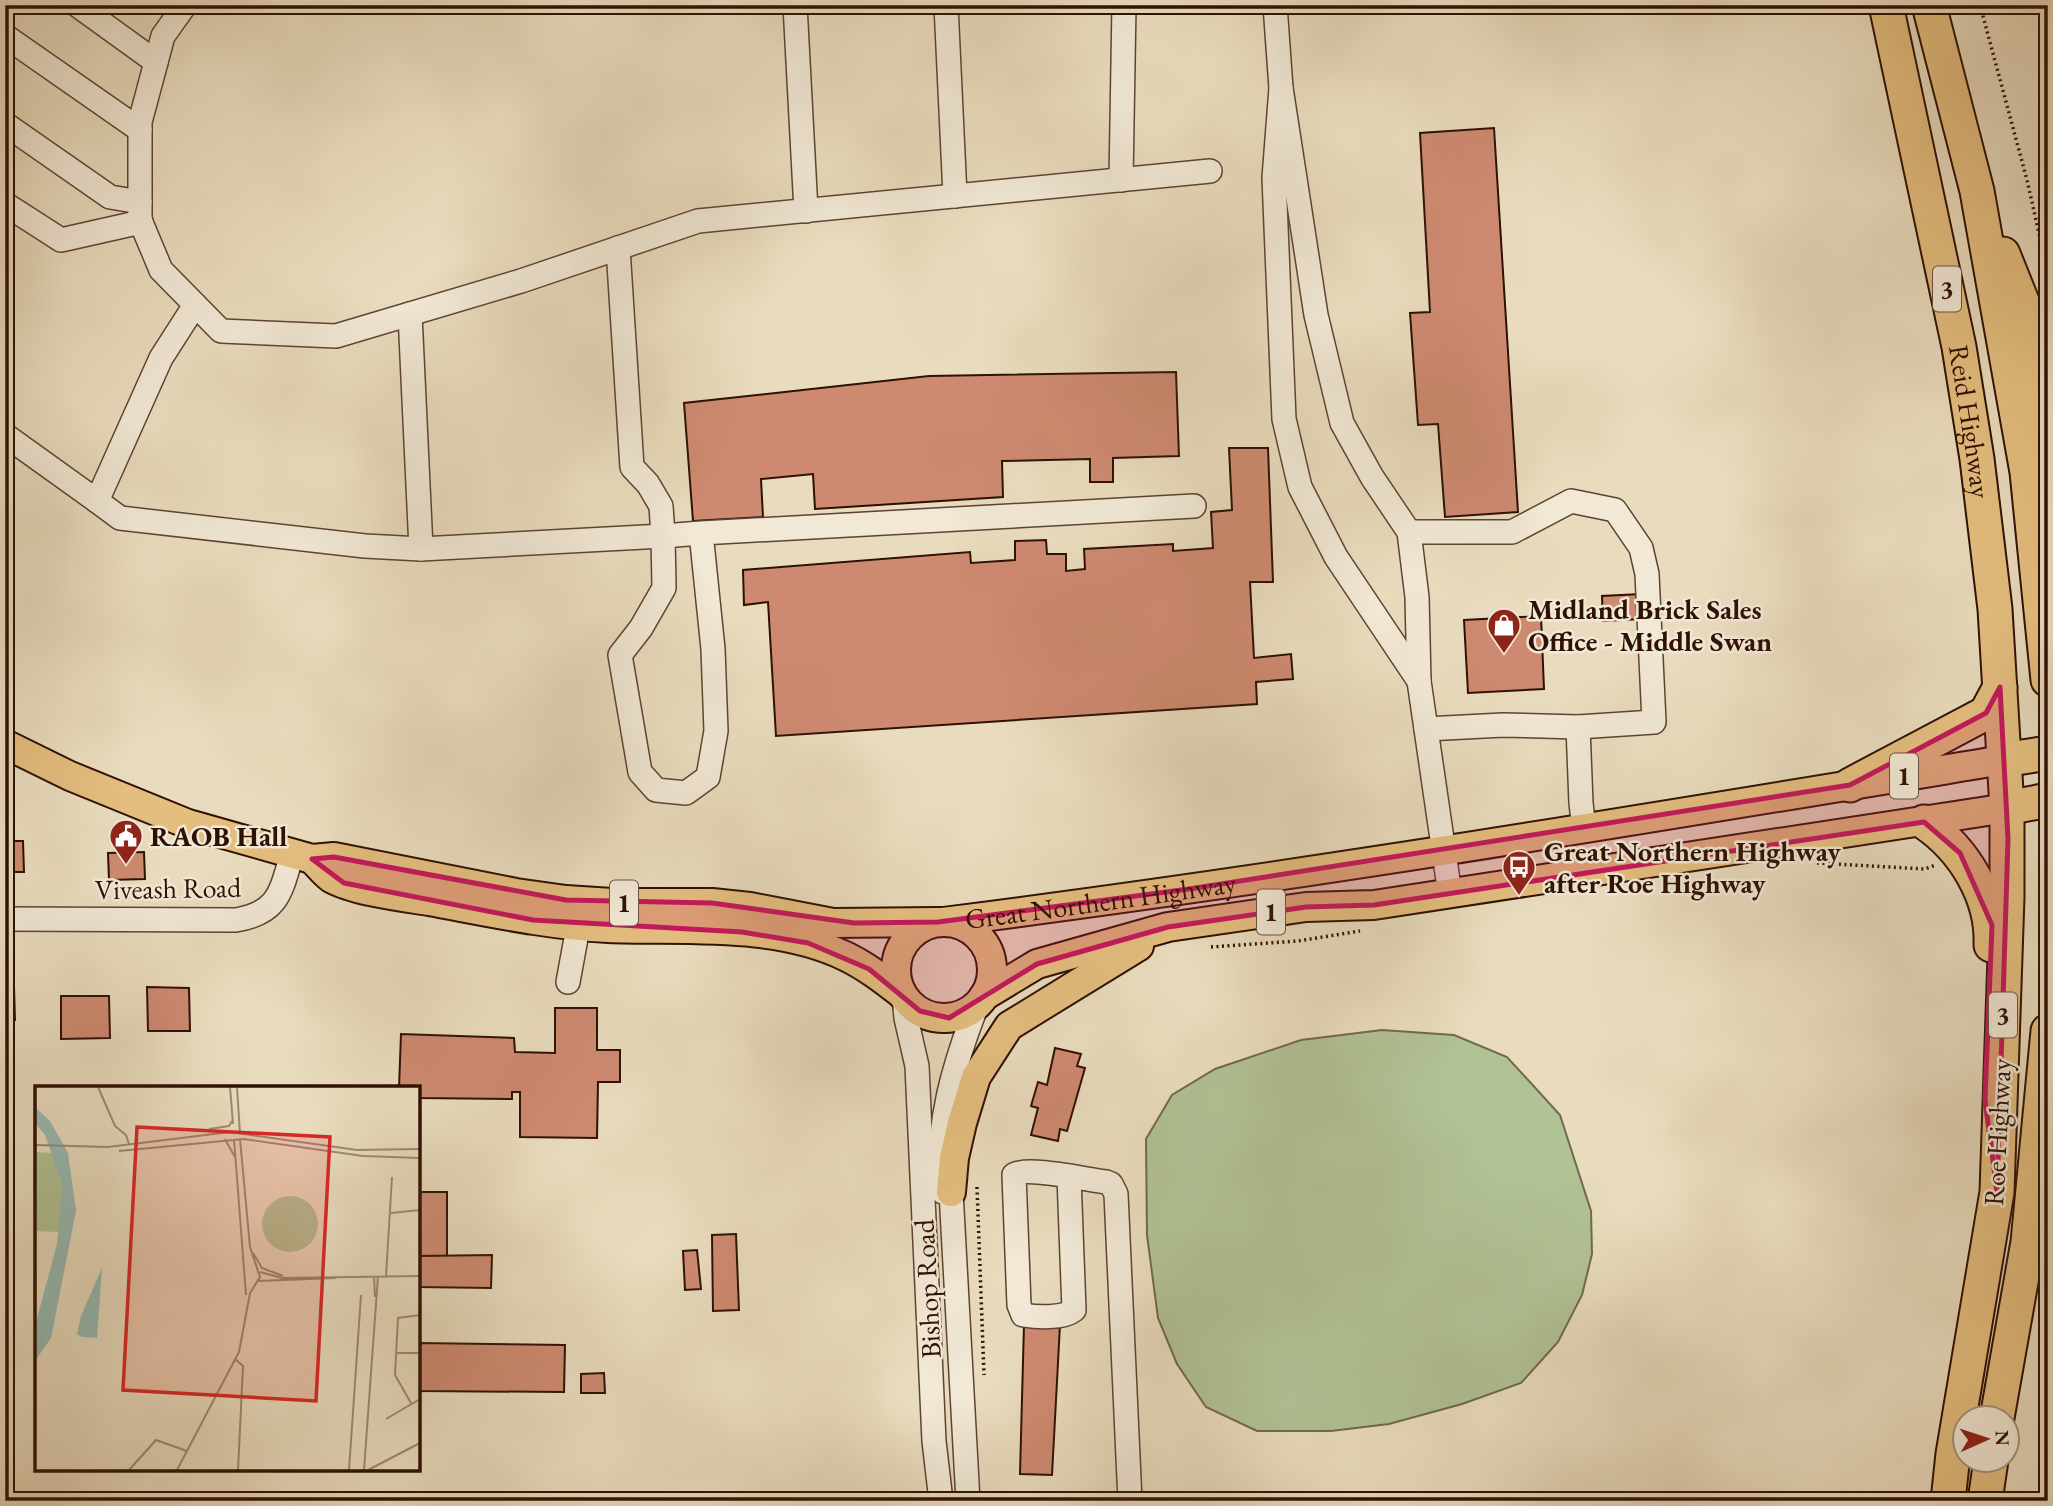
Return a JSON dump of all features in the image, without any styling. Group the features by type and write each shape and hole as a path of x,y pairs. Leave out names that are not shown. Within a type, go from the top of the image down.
{"highway":[{"name":"Reid Highway","path":"1886,5 1959,347 1977,459 1995,609 2003,760"},
{"name":"Reid Highway","path":"1929,5 1977,191 2027,472 2048,680"},
{"path":"1977,191 2025,309 2048,437"},
{"path":"1850,785 1986,713 2000,687"},
{"name":"Great Northern Highway","path":"2003,760 2048,753"},
{"name":"Roe Highway","path":"1948,1501 1953,1454 1997,1192 2007,897 2007,808 2003,760"},
{"name":"Great Northern Highway","path":"2007,808 2048,800"},
{"path":"1924,822 1943,835 1960,853 1972,873 1992,925 1985,1100 1997,1192"},
{"name":"Roe Highway","path":"2000,1404 2028,1242 2048,1031"},
{"path":"1985,1501 1989,1474"}],"main road":[{"name":"Great Northern Highway","path":"5,744 70,776 188,824 302,857 334,857 516,893 580,913 742,932 808,943 842,954 869,969 903,996"},
{"name":"Great Northern Highway","path":"580,913 712,903 750,907 833,923 941,922 1584,829 2003,760"},
{"name":"Great Northern Highway","path":"981,1000 1037,964 1168,928 1307,907 1374,905 2007,808"},
{"path":"1584,829 1601,850 1623,860 1645,865"},
{"name":"1","path":"941,922 964,926 980,938 986,947 991,967 991,977 981,1000 959,1015 939,1018 919,1012 903,996 898,985 896,964 903,944 918,929 941,922"},
{"path":"951,1192 954,1158 976,1077 1009,1026 1168,928"}],"street":[{"path":"77,5 156,62"},
{"path":"795,5 806,211"},
{"path":"946,5 955,196"},
{"path":"1121,180 1124,5"},
{"path":"1275,5 1280,88 1316,315 1342,423 1409,533 1417,597 1419,681 1450,894"},
{"path":"174,9 163,36 140,130 140,212 161,270 222,331 336,336 521,281 698,221 1210,171"},
{"path":"5,36 140,130"},
{"path":"1280,88 1274,178 1284,419 1287,433 1300,487 1336,557 1419,681"},
{"path":"5,124 110,197 140,212"},
{"path":"5,204 61,240 140,212"},
{"path":"618,248 632,467 648,484 661,506 664,588 642,628 620,655 640,772 656,790 686,793 708,777 716,731 713,649 701,533"},
{"path":"97,501 161,358 195,305"},
{"path":"410,314 421,549"},
{"path":"5,435 120,519 365,546 421,549 1194,506"},
{"path":"1409,533 1512,532 1572,501 1615,510 1642,548 1647,574 1654,722 1578,727 1503,725 1426,729"},
{"path":"1578,727 1584,829"},
{"name":"Viveash Road","path":"5,919 236,920 256,917 270,907 302,857"},
{"path":"568,982 580,913"},
{"name":"Bishop Road","path":"903,996 917,1066 934,1441 941,1501"},
{"name":"Bishop Road","path":"968,1501 951,1192 943,1192 939,1188 941,1129 954,1071 981,1000"},
{"path":"1069,1177 1074,1310 1063,1315 1023,1315 1019,1305 1014,1175 1022,1171 1069,1177 1106,1182 1115,1188 1130,1501"}],"path":[{"path":"1980,5 2027,180 2048,273"}],"highlighted area":[{"path":"2000,687 2008,839 1997,1192 1985,1100 1992,925 1960,853 1924,822 1374,905 1306,907 1168,927 1037,964 949,1018 920,1011 869,969 808,943 742,932 533,920 344,883 312,859 334,857 566,900 712,903 854,923 938,922 1189,889 1850,785 1986,713"}],"green space":[{"path":"1382,1030 1454,1035 1507,1057 1560,1115 1591,1211 1592,1254 1582,1295 1558,1342 1521,1383 1462,1404 1389,1424 1331,1431 1257,1431 1206,1407 1177,1364 1158,1318 1147,1235 1146,1139 1172,1095 1215,1069 1301,1040"}],"building":[{"path":"1494,128 1518,512 1445,517 1438,424 1418,425 1410,313 1430,312 1420,133"},
{"path":"1176,372 1179,456 1113,458 1113,482 1090,482 1090,459 1002,461 1003,497 815,509 813,474 761,479 763,517 693,521 684,403 929,376"},
{"path":"1229,448 1268,448 1273,582 1250,582 1254,658 1291,654 1293,679 1256,682 1257,704 776,736 768,602 744,605 743,570 970,552 971,563 1015,560 1015,541 1046,540 1047,554 1066,554 1066,571 1085,569 1084,549 1173,544 1173,551 1213,548 1211,512 1232,510"},
{"path":"1640,594 1642,619 1603,621 1602,596"},
{"name":"Midland Brick Sales Office - Middle Swan","path":"1541,616 1544,689 1468,693 1464,620"},
{"path":"5,841 23,841 24,872 5,872"},
{"name":"RAOB Hall","path":"144,852 145,879 109,880 108,853"},
{"path":"5,987 14,987 15,1020 5,1020"},
{"path":"147,987 189,988 190,1031 148,1031"},
{"path":"61,996 109,996 110,1038 61,1039"},
{"path":"555,1008 597,1008 597,1050 620,1050 620,1082 598,1082 597,1138 520,1137 520,1092 512,1092 512,1099 420,1098 420,1086 399,1086 401,1034 514,1038 515,1052 555,1053"},
{"path":"1055,1048 1081,1054 1077,1066 1085,1068 1067,1131 1060,1129 1058,1141 1031,1135 1038,1108 1031,1106 1038,1082 1047,1085"},
{"path":"420,1192 447,1192 447,1256 420,1256"},
{"path":"736,1234 739,1310 713,1311 712,1235"},
{"path":"697,1250 701,1289 685,1290 683,1251"},
{"path":"492,1255 491,1288 420,1287 420,1256"},
{"path":"1024,1324 1060,1325 1052,1475 1020,1474"},
{"path":"420,1343 565,1345 564,1392 420,1391"},
{"path":"604,1373 605,1393 581,1393 581,1374"}],"place":[{"name":"Midland Brick Sales Office - Middle Swan","path":"1504,655"},
{"name":"RAOB Hall","path":"126,866"},
{"name":"Great Northern Highway after Roe Highway","path":"1519,897"}]}
